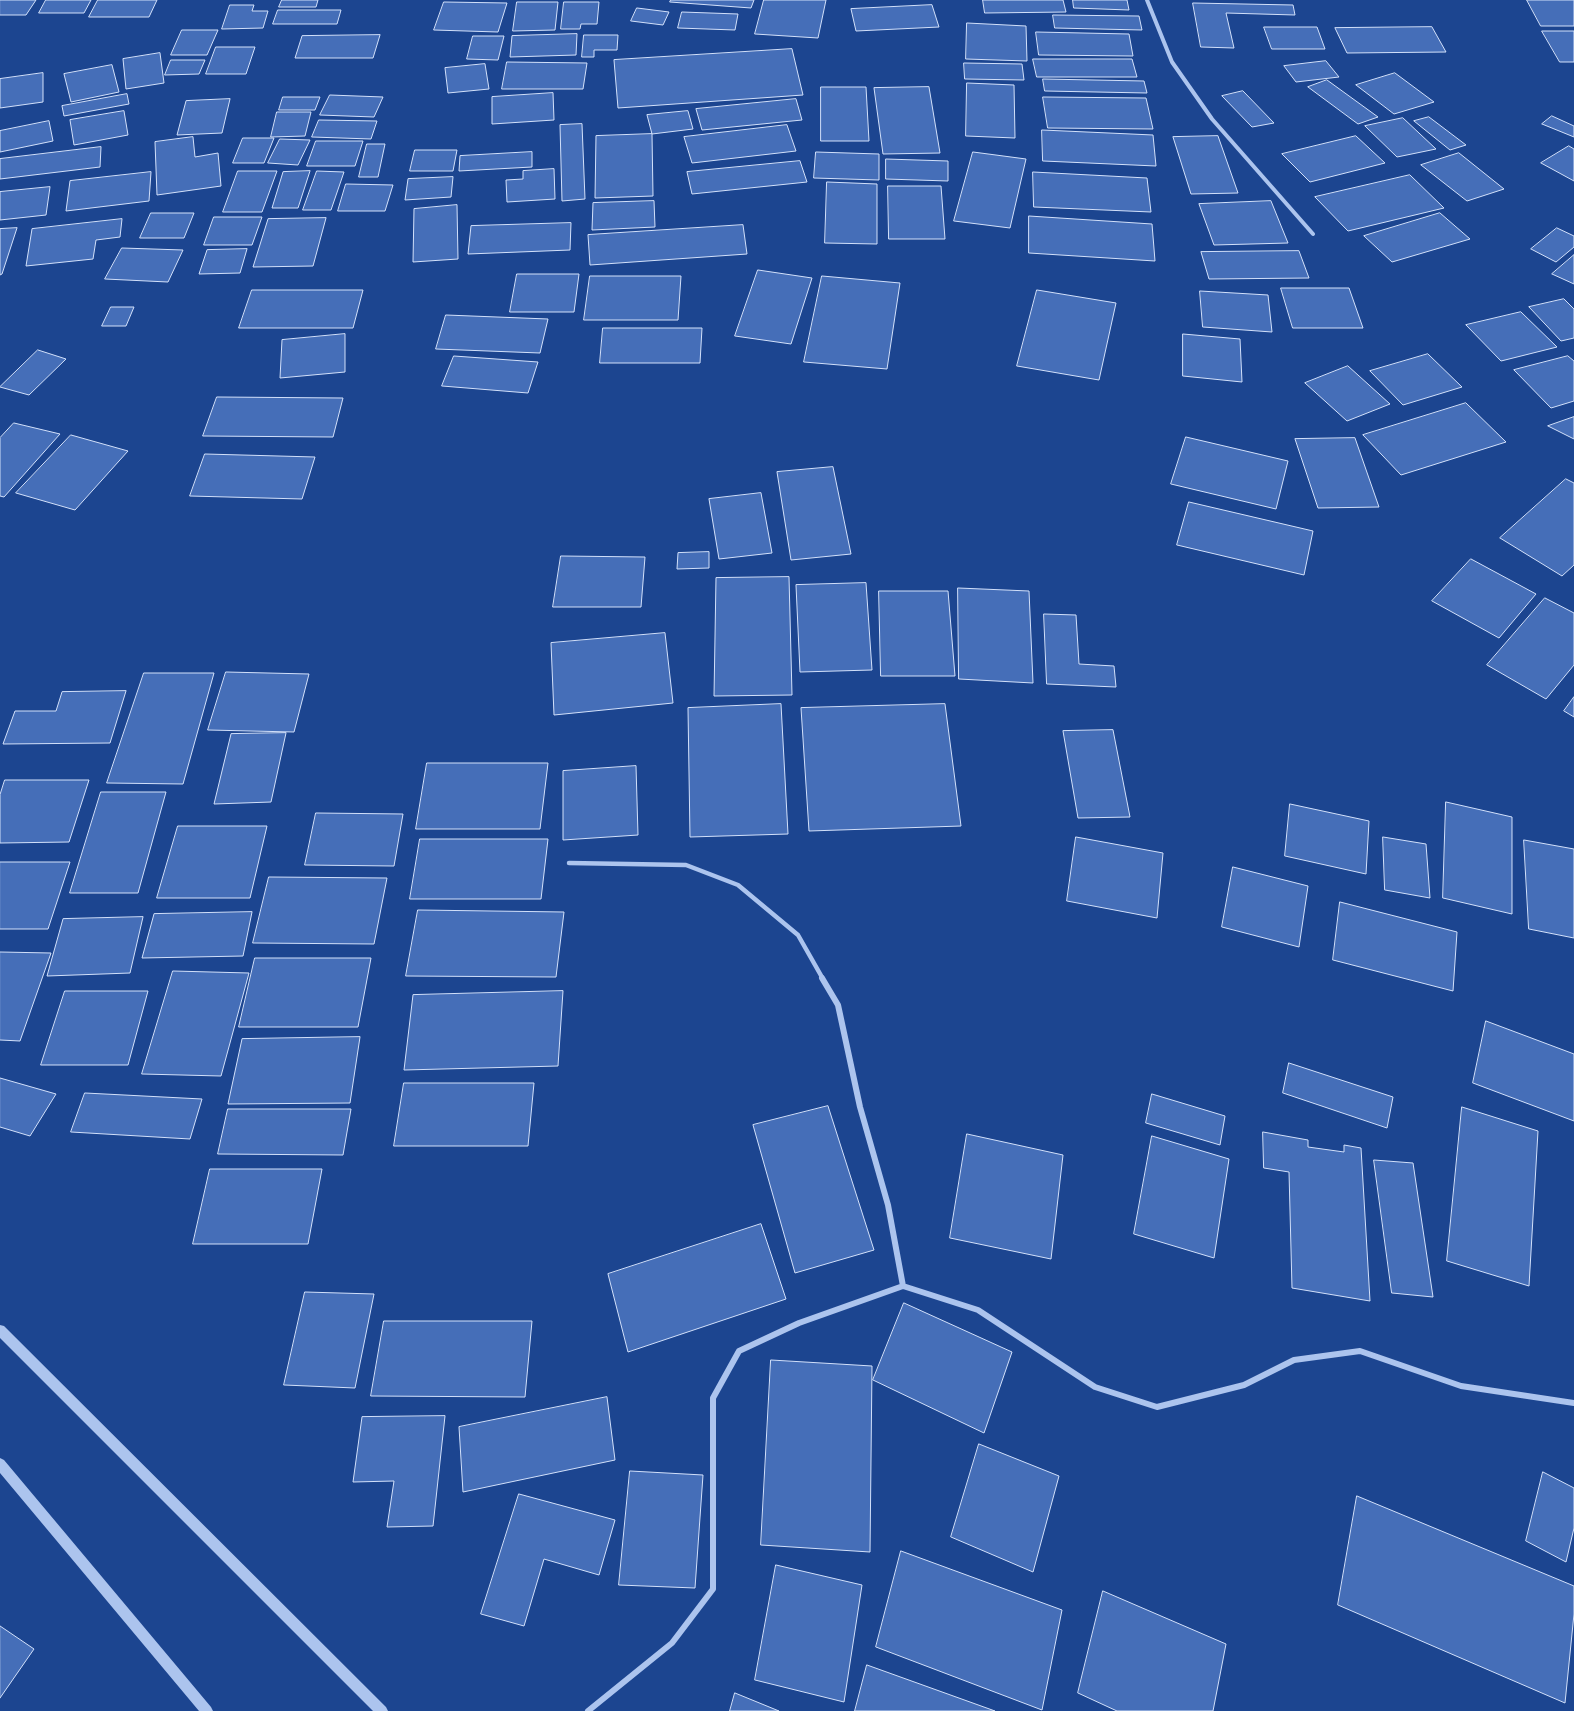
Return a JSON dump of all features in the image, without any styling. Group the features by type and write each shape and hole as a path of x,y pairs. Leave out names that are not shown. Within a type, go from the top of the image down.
{"street":[{"path":"1146,0 1172,62 1212,119 1313,234"},
{"path":"569,863 686,865 738,884 798,935 838,1005 860,1108 888,1205 903,1286"},
{"path":"588,1711 672,1643 713,1589 713,1398 739,1351 799,1323 903,1286 978,1310 1095,1387 1156,1407 1244,1385 1294,1360 1360,1351 1462,1386 1574,1403"},
{"path":"0,1330 382,1711"},
{"path":"0,1464 207,1711"}],"building":[{"path":"0,0 36,0 26,15 0,15"},
{"path":"46,0 91,0 84,13 39,13"},
{"path":"98,0 157,0 149,17 89,17"},
{"path":"282,0 318,0 316,7 279,7"},
{"path":"671,0 754,0 751,8 670,2"},
{"path":"764,0 826,0 818,38 755,34"},
{"path":"983,0 1063,0 1066,12 985,13"},
{"path":"1073,0 1127,0 1129,10 1074,8"},
{"path":"1527,0 1574,0 1574,26 1541,26"},
{"path":"444,2 507,3 498,32 434,30"},
{"path":"517,2 558,2 555,30 513,31"},
{"path":"564,2 599,2 597,24 581,24 580,29 561,29"},
{"path":"1193,3 1293,5 1295,15 1226,13 1234,48 1201,47"},
{"path":"230,5 254,5 252,11 268,11 263,28 222,29"},
{"path":"932,5 939,27 856,31 851,9"},
{"path":"637,8 669,12 663,25 631,21"},
{"path":"278,10 341,10 337,24 273,24"},
{"path":"682,12 738,14 735,30 678,28"},
{"path":"1053,15 1139,16 1142,30 1055,28"},
{"path":"967,23 1026,26 1027,61 966,59"},
{"path":"1264,27 1317,27 1325,49 1272,49"},
{"path":"1432,27 1446,52 1347,53 1335,28"},
{"path":"182,30 218,30 207,55 171,55"},
{"path":"1542,31 1574,31 1574,62 1560,62"},
{"path":"1036,32 1129,34 1133,56 1039,55"},
{"path":"577,34 576,55 510,57 512,36"},
{"path":"380,35 373,58 295,58 302,36"},
{"path":"584,35 618,35 617,50 594,50 594,57 582,57"},
{"path":"473,36 504,36 498,60 467,59"},
{"path":"216,47 255,47 246,74 206,74"},
{"path":"792,49 803,95 618,108 614,60"},
{"path":"160,53 164,83 126,89 123,59"},
{"path":"1033,59 1132,59 1137,77 1037,77"},
{"path":"171,60 205,60 199,74 165,75"},
{"path":"1326,61 1339,77 1296,82 1284,66"},
{"path":"507,62 587,63 583,89 502,89"},
{"path":"964,63 1022,64 1024,80 965,79"},
{"path":"485,64 489,89 448,93 445,68"},
{"path":"112,65 119,92 71,102 64,74"},
{"path":"43,73 43,102 0,108 0,79"},
{"path":"1395,73 1434,102 1394,114 1356,85"},
{"path":"1043,79 1144,81 1147,93 1045,91"},
{"path":"1327,80 1378,117 1358,124 1308,87"},
{"path":"967,83 1014,85 1015,138 966,136"},
{"path":"821,87 866,87 869,141 821,141"},
{"path":"929,87 940,153 883,154 874,88"},
{"path":"1243,91 1274,123 1252,127 1222,96"},
{"path":"553,93 554,120 492,124 492,97"},
{"path":"127,94 129,104 64,116 62,106"},
{"path":"330,95 383,97 374,117 320,115"},
{"path":"283,97 320,97 315,110 279,110"},
{"path":"1043,97 1146,98 1153,129 1048,128"},
{"path":"230,99 222,133 177,135 186,101"},
{"path":"796,99 802,120 702,130 696,109"},
{"path":"124,111 128,135 74,145 70,120"},
{"path":"688,111 693,129 652,134 647,115"},
{"path":"277,112 311,112 305,136 271,137"},
{"path":"1552,116 1574,126 1574,137 1542,124"},
{"path":"1429,117 1466,145 1450,150 1414,121"},
{"path":"1403,118 1436,149 1397,157 1365,126"},
{"path":"319,120 377,121 371,139 312,137"},
{"path":"49,121 53,141 0,152 0,131"},
{"path":"582,124 585,199 562,201 560,125"},
{"path":"787,125 796,151 692,163 684,137"},
{"path":"1042,130 1153,135 1156,166 1043,161"},
{"path":"652,134 653,196 595,198 596,136"},
{"path":"1218,136 1238,193 1191,194 1173,137"},
{"path":"1356,136 1385,163 1310,182 1282,154"},
{"path":"193,137 195,157 218,153 221,186 157,195 155,142"},
{"path":"243,138 274,138 264,163 233,163"},
{"path":"280,139 310,140 298,165 268,163"},
{"path":"316,141 363,141 355,166 307,166"},
{"path":"367,144 385,144 378,177 359,177"},
{"path":"1569,146 1574,149 1574,181 1541,163"},
{"path":"101,147 100,167 0,179 0,159"},
{"path":"415,150 457,150 453,171 410,171"},
{"path":"532,152 532,167 459,171 460,156"},
{"path":"816,152 879,154 879,180 814,178"},
{"path":"973,152 1026,159 1010,228 954,221"},
{"path":"1459,153 1504,189 1467,201 1421,165"},
{"path":"886,159 948,161 948,181 886,179"},
{"path":"800,161 807,182 692,194 687,172"},
{"path":"554,169 555,199 507,202 506,180 523,179 523,171"},
{"path":"238,171 277,171 262,212 223,212"},
{"path":"310,171 298,208 272,208 283,172"},
{"path":"317,171 344,172 331,210 303,210"},
{"path":"151,172 149,201 66,211 70,181"},
{"path":"1033,172 1147,178 1151,212 1034,207"},
{"path":"1410,175 1444,208 1348,231 1315,197"},
{"path":"453,177 451,197 405,200 408,179"},
{"path":"827,182 877,184 877,244 825,243"},
{"path":"346,184 393,185 385,211 338,211"},
{"path":"888,186 941,186 945,239 889,239"},
{"path":"50,187 46,215 0,220 0,192"},
{"path":"654,201 655,227 592,230 593,203"},
{"path":"1271,201 1288,243 1214,245 1199,204"},
{"path":"457,205 458,259 413,262 414,209"},
{"path":"151,213 194,213 184,238 140,238"},
{"path":"1440,213 1470,239 1392,262 1364,236"},
{"path":"1029,216 1152,224 1155,261 1029,253"},
{"path":"214,217 262,217 252,245 204,245"},
{"path":"326,218 313,266 253,267 268,219"},
{"path":"122,219 120,237 96,240 93,259 26,266 32,229"},
{"path":"571,223 570,250 468,254 471,226"},
{"path":"743,225 747,254 590,265 588,235"},
{"path":"17,228 2,274 0,275 0,229"},
{"path":"1557,228 1574,236 1574,247 1556,262 1531,249"},
{"path":"122,248 183,250 168,282 105,279"},
{"path":"247,249 240,273 199,274 207,250"},
{"path":"1299,251 1309,278 1209,279 1201,252"},
{"path":"1574,255 1574,284 1552,274"},
{"path":"758,270 812,278 791,344 735,336"},
{"path":"517,274 579,274 574,312 510,312"},
{"path":"590,276 681,276 678,320 584,320"},
{"path":"822,276 900,283 887,369 804,362"},
{"path":"1281,288 1349,288 1363,328 1293,328"},
{"path":"252,290 363,290 353,328 239,328"},
{"path":"1037,290 1116,303 1099,380 1017,366"},
{"path":"1200,291 1268,295 1272,332 1203,327"},
{"path":"1564,299 1574,309 1574,338 1561,341 1529,307"},
{"path":"111,307 134,307 126,326 102,326"},
{"path":"1521,312 1557,347 1501,361 1466,325"},
{"path":"446,315 548,319 540,353 436,349"},
{"path":"603,328 702,328 700,363 600,363"},
{"path":"345,334 345,372 280,378 282,340"},
{"path":"1183,334 1240,339 1242,382 1183,376"},
{"path":"38,350 66,359 29,395 0,387"},
{"path":"1428,354 1462,387 1403,405 1370,371"},
{"path":"454,356 538,362 528,393 442,386"},
{"path":"1568,356 1574,361 1574,401 1551,408 1514,370"},
{"path":"1348,366 1390,404 1347,421 1305,383"},
{"path":"217,397 343,398 333,437 203,436"},
{"path":"1466,403 1506,442 1401,475 1363,435"},
{"path":"1574,417 1574,439 1548,426"},
{"path":"14,423 60,434 4,497 0,496 0,438"},
{"path":"71,435 128,451 75,510 16,493"},
{"path":"1186,437 1288,461 1276,509 1171,484"},
{"path":"1355,438 1379,507 1318,508 1295,439"},
{"path":"205,454 315,457 302,499 190,496"},
{"path":"833,467 851,554 791,560 777,472"},
{"path":"1566,479 1574,483 1574,565 1562,576 1500,538"},
{"path":"761,493 772,553 719,559 709,499"},
{"path":"1189,502 1313,531 1304,575 1177,545"},
{"path":"709,552 709,568 677,569 678,553"},
{"path":"561,556 645,557 641,607 553,607"},
{"path":"1471,559 1536,594 1499,638 1432,601"},
{"path":"789,577 792,695 714,696 716,578"},
{"path":"866,583 872,670 800,672 796,585"},
{"path":"958,588 1029,591 1033,683 959,679"},
{"path":"879,591 948,591 955,676 881,676"},
{"path":"1545,598 1574,613 1574,665 1546,699 1487,665"},
{"path":"1044,614 1076,615 1079,664 1114,666 1116,687 1047,684"},
{"path":"665,633 673,703 554,715 551,643"},
{"path":"226,672 309,674 294,732 208,730"},
{"path":"144,673 214,673 183,784 107,783"},
{"path":"126,691 110,743 3,744 15,711 56,711 62,692"},
{"path":"1574,697 1574,717 1564,711"},
{"path":"781,704 788,834 690,837 688,708"},
{"path":"945,704 961,826 809,831 801,708"},
{"path":"1113,730 1130,817 1078,818 1063,731"},
{"path":"286,733 271,802 214,804 231,734"},
{"path":"427,763 548,763 540,829 416,829"},
{"path":"636,766 638,835 563,840 563,771"},
{"path":"5,780 89,780 69,842 0,843 0,795"},
{"path":"101,792 166,792 138,893 70,893"},
{"path":"1446,802 1512,817 1512,914 1443,898"},
{"path":"1290,804 1369,821 1366,874 1285,856"},
{"path":"316,813 403,814 394,866 305,865"},
{"path":"178,826 267,826 250,898 157,898"},
{"path":"1076,837 1163,853 1157,918 1067,901"},
{"path":"1383,837 1426,844 1430,898 1385,890"},
{"path":"420,839 548,839 541,899 410,899"},
{"path":"1524,840 1574,849 1574,938 1529,929"},
{"path":"0,862 70,862 48,929 0,929"},
{"path":"1233,867 1308,886 1299,947 1222,927"},
{"path":"269,877 387,878 374,944 253,943"},
{"path":"1340,902 1457,932 1453,991 1333,960"},
{"path":"418,910 564,912 556,977 406,976"},
{"path":"252,912 243,956 142,958 154,914"},
{"path":"143,917 130,973 47,976 63,919"},
{"path":"0,952 51,953 20,1041 0,1040"},
{"path":"255,958 371,958 358,1027 239,1027"},
{"path":"173,971 249,973 221,1076 142,1074"},
{"path":"65,991 148,991 128,1065 41,1065"},
{"path":"563,991 558,1066 404,1070 413,995"},
{"path":"1486,1021 1574,1054 1574,1121 1473,1083"},
{"path":"360,1037 350,1103 228,1104 242,1039"},
{"path":"1289,1063 1393,1097 1387,1128 1283,1093"},
{"path":"0,1078 56,1094 30,1136 0,1127"},
{"path":"404,1083 534,1083 528,1146 394,1146"},
{"path":"85,1093 202,1099 190,1139 71,1132"},
{"path":"1152,1094 1225,1116 1220,1145 1146,1123"},
{"path":"828,1106 874,1250 795,1273 753,1125"},
{"path":"1462,1107 1538,1131 1529,1286 1447,1261"},
{"path":"228,1109 351,1109 343,1155 218,1154"},
{"path":"1263,1132 1308,1140 1308,1147 1344,1152 1344,1145 1361,1148 1370,1301 1292,1288 1289,1172 1264,1168"},
{"path":"967,1134 1063,1155 1051,1259 950,1238"},
{"path":"1152,1136 1229,1159 1214,1258 1134,1234"},
{"path":"1374,1160 1413,1163 1433,1297 1392,1293"},
{"path":"210,1169 322,1169 308,1244 193,1244"},
{"path":"761,1224 786,1299 628,1352 608,1274"},
{"path":"305,1292 374,1294 355,1388 284,1385"},
{"path":"904,1303 1012,1352 984,1433 873,1380"},
{"path":"384,1321 532,1321 525,1397 371,1396"},
{"path":"771,1360 872,1366 870,1552 761,1545"},
{"path":"607,1397 615,1460 463,1492 459,1427"},
{"path":"445,1416 433,1526 387,1527 394,1481 353,1482 362,1417"},
{"path":"979,1444 1059,1476 1033,1572 951,1537"},
{"path":"630,1471 703,1475 695,1588 619,1585"},
{"path":"1543,1472 1574,1488 1574,1528 1566,1562 1526,1541"},
{"path":"519,1494 615,1520 599,1575 544,1559 524,1626 481,1614"},
{"path":"1357,1496 1574,1586 1574,1614 1565,1703 1338,1605"},
{"path":"901,1551 1062,1610 1042,1710 876,1647"},
{"path":"776,1565 862,1585 844,1702 755,1680"},
{"path":"1103,1591 1226,1644 1213,1711 1117,1711 1078,1693"},
{"path":"0,1626 34,1649 0,1698"},
{"path":"867,1665 995,1711 855,1711"},
{"path":"735,1693 779,1711 730,1711"}]}
